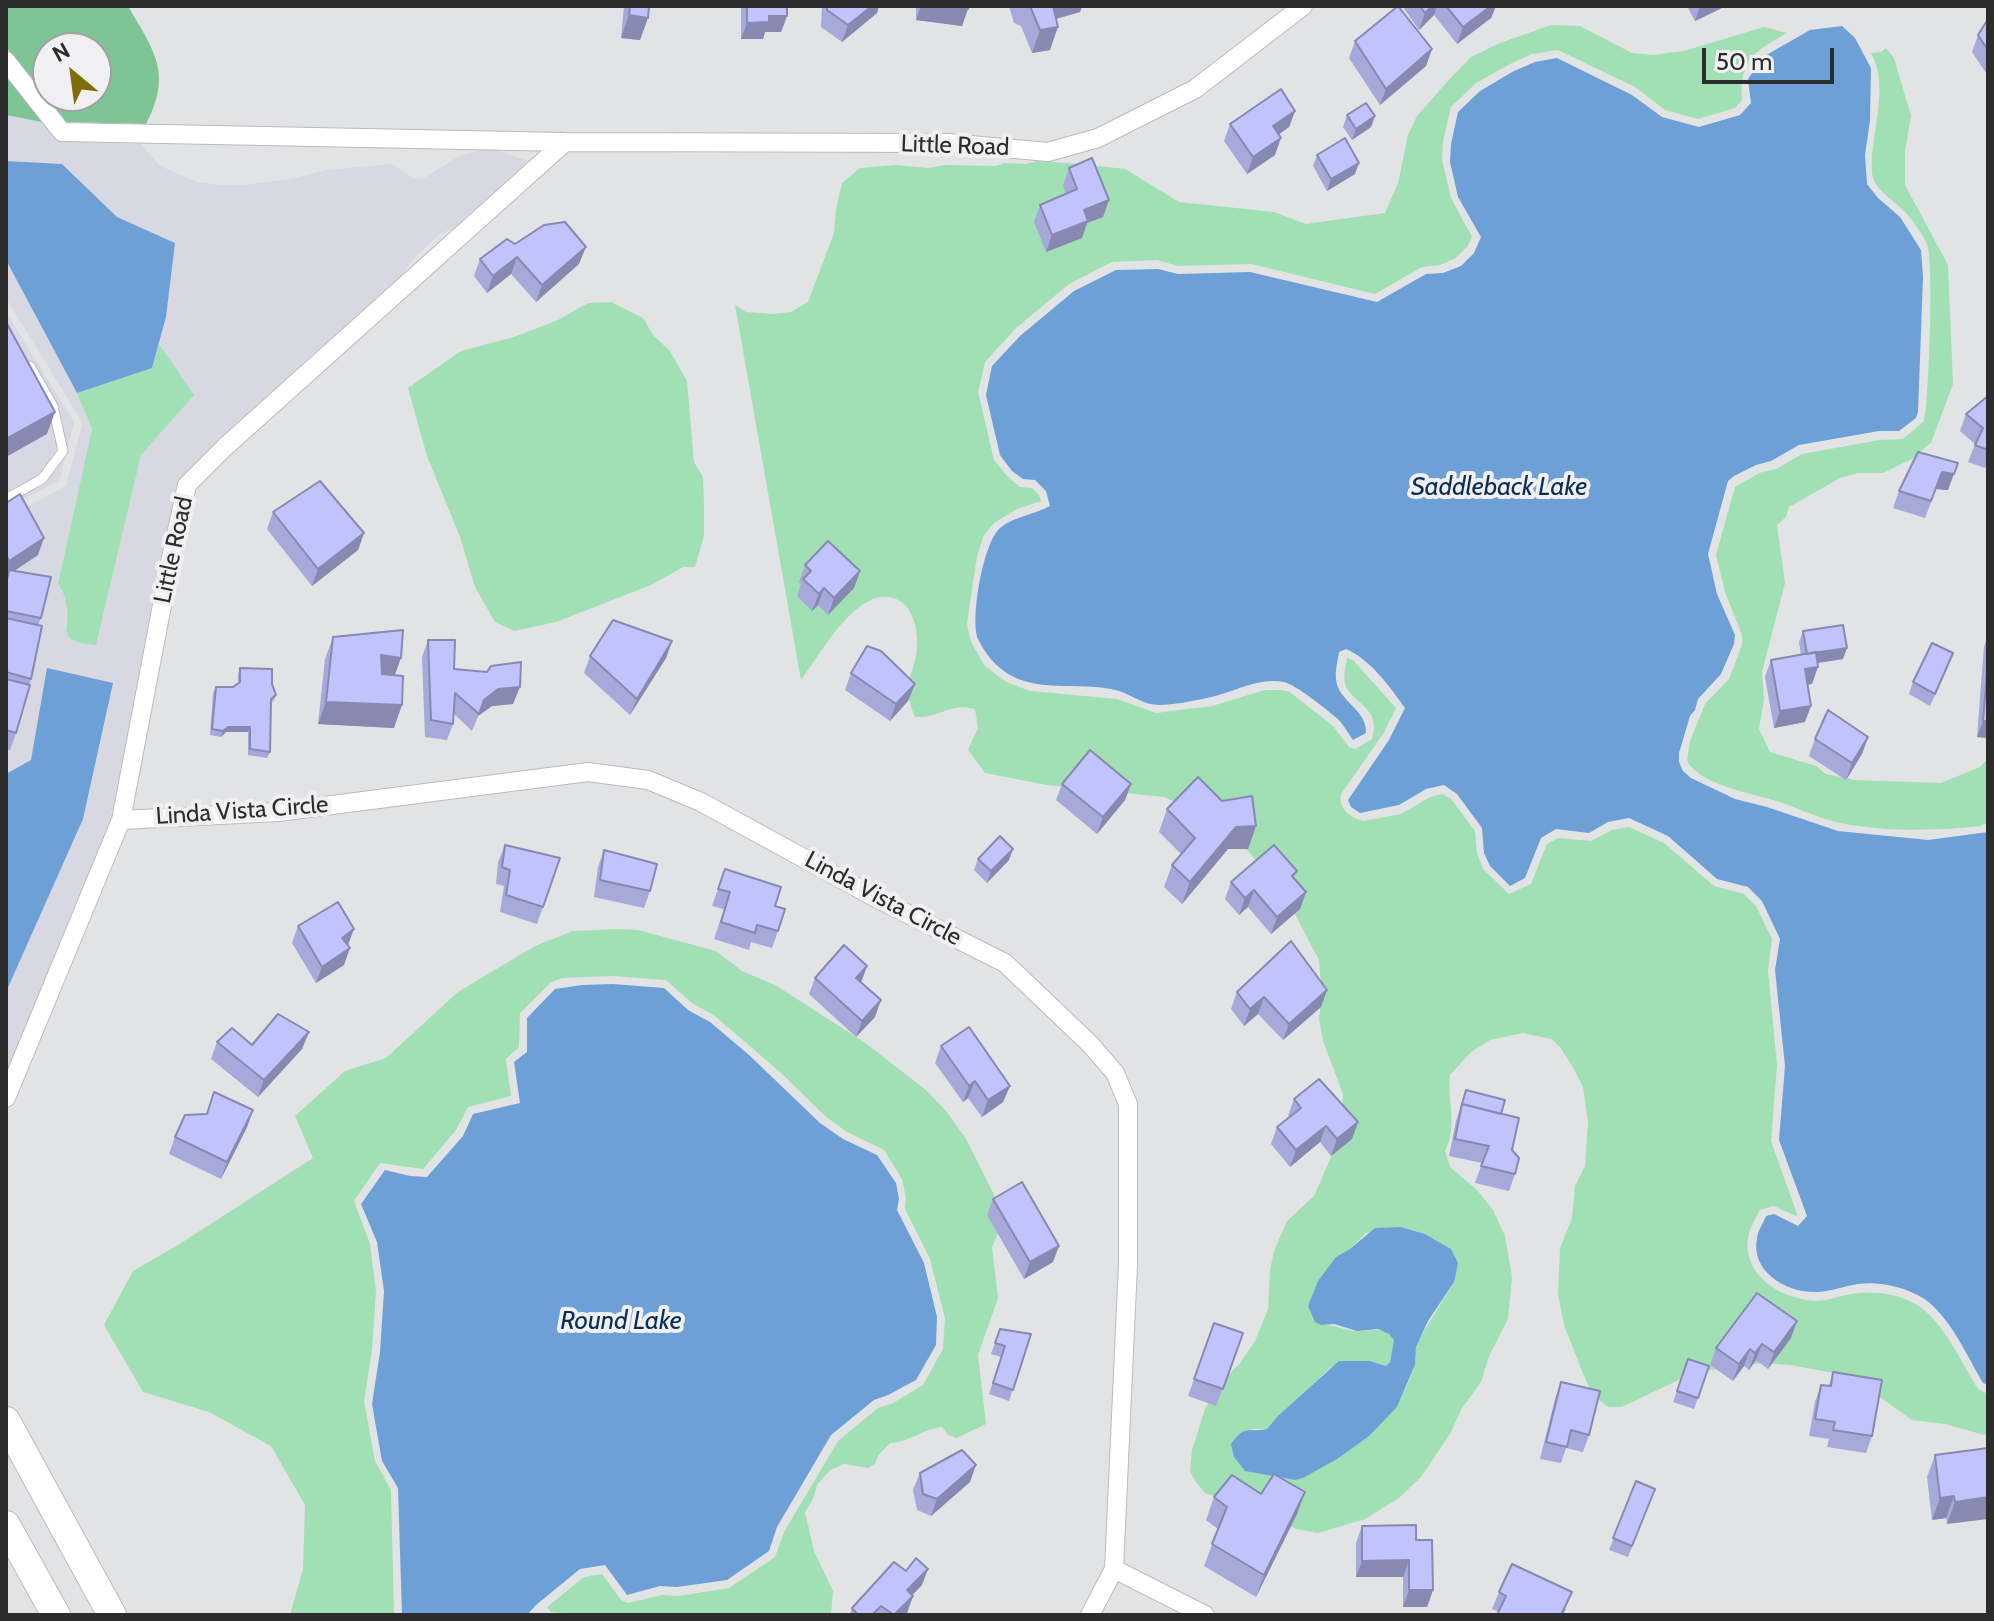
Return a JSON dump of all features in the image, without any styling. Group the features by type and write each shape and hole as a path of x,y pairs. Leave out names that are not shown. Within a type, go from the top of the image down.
{"main road":[{"path":"6,1421 112,1615"},
{"path":"6,1525 56,1615"}],"street":[{"name":"Little Road","path":"6,61 62,132 565,142 948,143 1048,152 1098,138 1195,89 1303,6"},
{"name":"Little Road","path":"6,1098 121,820 187,485 237,436 565,142"},
{"name":"Linda Vista Circle","path":"121,820 284,811 588,772 648,780 701,802 880,900 1005,963 1091,1045 1115,1073 1128,1104 1128,1264 1114,1569"},
{"path":"1090,1615 1114,1569 1205,1615"}],"lane":[{"path":"6,499 42,479 63,451 53,406 22,353"}],"shaded area":[{"path":"6,115 42,122 55,138 63,142 141,144 160,166 197,182 222,185 245,185 327,170 392,164 415,179 424,178 461,155 481,150 496,150 528,161 453,229 441,233 413,259 401,276 219,439 181,478 162,551 112,817 6,1073 6,992 83,819 48,668 31,761 6,774 6,518 66,486 82,425 6,298 6,260 77,393 92,429 58,584 67,600 65,628 96,645 141,455 193,395 159,344 166,317 175,243 117,217 62,164 6,161"},
{"path":"6,312 74,422 60,480 6,508"}],"green space":[{"path":"6,6 128,6 146,36 159,76 154,106 146,124 66,122 58,112 112,112 112,32 32,32 32,80 6,47"},
{"path":"1551,25 1580,26 1632,53 1653,55 1684,51 1764,27 1787,33 1751,58 1743,75 1742,100 1735,108 1698,119 1665,110 1635,87 1558,50 1532,54 1476,83 1451,107 1442,160 1451,198 1472,237 1456,258 1440,265 1422,267 1375,294 1251,264 1178,266 1157,260 1112,262 1069,284 1015,329 985,362 978,392 994,460 1020,487 1032,488 1041,501 1017,509 994,523 984,535 977,556 967,624 971,642 985,666 1006,682 1030,691 1117,699 1156,713 1212,706 1265,690 1290,692 1333,726 1349,747 1355,749 1372,739 1374,728 1370,713 1345,684 1347,658 1353,660 1396,708 1383,734 1341,794 1343,808 1354,817 1363,821 1401,814 1430,797 1443,794 1452,800 1475,831 1477,853 1483,869 1509,894 1531,884 1547,844 1558,838 1591,841 1612,830 1629,827 1664,843 1714,886 1744,894 1756,906 1772,939 1768,970 1777,1065 1771,1141 1797,1214 1774,1206 1760,1210 1748,1238 1752,1264 1767,1283 1790,1296 1820,1301 1855,1293 1883,1293 1917,1305 1943,1331 1978,1389 1988,1394 1988,1436 1945,1424 1912,1420 1850,1376 1790,1365 1764,1363 1729,1366 1689,1375 1622,1407 1608,1407 1592,1394 1564,1325 1558,1294 1560,1248 1572,1218 1575,1186 1585,1166 1588,1122 1583,1087 1560,1047 1551,1039 1523,1033 1490,1040 1471,1052 1450,1075 1452,1123 1445,1151 1450,1167 1477,1190 1493,1210 1505,1236 1512,1277 1508,1319 1489,1356 1481,1382 1421,1477 1399,1498 1365,1519 1318,1533 1296,1529 1267,1514 1205,1493 1190,1471 1192,1450 1205,1409 1219,1385 1255,1341 1268,1309 1274,1251 1287,1221 1314,1196 1341,1134 1343,1094 1323,1041 1319,1019 1322,995 1319,960 1287,899 1240,841 1217,820 1164,797 1047,785 985,773 968,750 978,728 975,709 958,707 915,717 908,693 917,651 917,634 910,612 900,601 885,597 870,600 856,610 830,638 801,680 735,305 746,312 773,314 791,312 808,302 834,233 842,183 860,168 895,165 928,168 946,165 996,166 1037,161 1080,164 1125,169 1179,202 1274,212 1306,224 1385,213 1398,183 1408,135 1417,116 1471,57","holes":["1401,1227 1425,1234 1451,1249 1454,1282 1416,1347 1415,1365 1397,1407 1295,1480 1265,1474 1252,1429 1267,1429 1331,1367 1370,1361 1386,1366 1390,1362 1394,1339 1390,1335 1381,1331 1355,1331 1321,1325 1308,1306 1336,1257 1350,1249 1366,1233"]},
{"path":"1886,48 1894,58 1911,116 1905,151 1905,185 1948,265 1953,384 1931,443 1912,459 1883,473 1858,473 1840,478 1789,507 1786,517 1777,525 1785,583 1762,672 1764,699 1759,729 1770,752 1816,766 1826,774 1855,780 1941,783 1980,767 1988,758 1988,822 1981,826 1910,830 1840,823 1713,781 1702,776 1687,761 1690,741 1705,704 1729,679 1742,645 1742,635 1725,592 1716,555 1735,487 1802,454 1903,439 1924,421 1930,331 1927,244 1907,214 1877,185 1872,173 1879,82 1871,53"},
{"path":"6,76 42,122 6,115"},
{"path":"611,302 643,318 653,335 670,351 687,381 694,462 703,477 704,536 695,567 683,567 651,585 556,622 514,631 495,622 475,587 460,537 427,456 408,388 461,351 514,337 558,320 588,303"},
{"path":"159,344 194,395 141,455 96,645 74,641 67,632 66,600 58,584 92,429 77,393 152,368"},
{"path":"638,930 716,951 742,971 775,985 864,1042 926,1090 947,1112 966,1139 996,1199 1000,1229 992,1247 998,1298 978,1355 986,1424 957,1438 948,1435 942,1427 890,1443 875,1464 868,1468 844,1464 830,1470 817,1485 805,1512 814,1551 833,1591 831,1615 596,1615 551,1612 547,1607 584,1577 602,1574 621,1600 628,1603 662,1595 679,1596 729,1588 775,1557 784,1532 838,1441 878,1408 923,1385 943,1349 945,1318 930,1259 905,1209 902,1179 884,1150 847,1132 825,1116 715,1016 692,1003 666,980 612,976 562,978 550,983 520,1013 519,1047 506,1059 511,1096 468,1107 456,1130 423,1169 380,1163 354,1201 370,1244 376,1291 372,1350 364,1401 375,1461 391,1490 394,1615 290,1615 303,1569 305,1505 271,1446 209,1412 143,1392 104,1325 133,1271 313,1158 295,1116 345,1071 386,1058 458,992 535,946 573,931"}],"water":[{"name":"Saddleback Lake","path":"1842,26 1855,38 1871,68 1870,120 1865,155 1867,184 1900,217 1921,250 1923,277 1918,412 1916,418 1899,431 1879,431 1799,445 1728,481 1708,554 1717,594 1735,635 1734,644 1721,674 1698,699 1690,716 1679,762 1691,778 1735,799 1838,831 1928,840 1988,832 1988,1385 1983,1383 1942,1315 1916,1294 1874,1283 1821,1292 1794,1289 1773,1278 1759,1261 1757,1238 1766,1216 1774,1214 1798,1226 1807,1216 1779,1140 1785,1066 1775,970 1780,939 1762,901 1748,887 1717,879 1668,836 1629,818 1608,822 1589,833 1556,829 1541,838 1525,878 1510,886 1490,866 1484,853 1482,828 1457,794 1444,785 1426,789 1399,805 1360,813 1351,807 1348,800 1389,740 1405,708 1371,667 1346,649 1339,652 1336,678 1341,693 1362,717 1366,733 1353,740 1335,716 1284,682 1264,682 1217,696 1154,705 1106,688 1036,684 1010,675 991,660 978,639 976,629 983,564 994,536 1011,521 1050,506 1046,491 1035,480 1023,479 1012,471 1000,455 986,395 992,366 1020,336 1074,291 1116,270 1158,269 1178,274 1250,272 1377,302 1426,274 1443,273 1461,266 1474,253 1481,237 1458,197 1450,162 1458,112 1480,91 1535,62 1557,58 1632,95 1662,117 1699,127 1740,115 1751,103 1748,79 1763,57 1810,30"},
{"path":"6,161 62,164 117,217 175,243 166,317 152,368 77,393 6,260"},
{"path":"47,668 113,683 83,819 6,992 6,774 31,760"},
{"name":"Round Lake","path":"613,984 664,988 688,1010 710,1022 749,1055 820,1123 843,1139 877,1155 896,1183 899,1199 897,1210 924,1263 937,1317 936,1345 916,1380 874,1400 831,1435 777,1527 769,1551 727,1580 677,1587 660,1586 627,1595 605,1565 580,1569 527,1615 402,1615 398,1488 382,1461 372,1404 380,1352 384,1291 377,1242 361,1204 385,1170 427,1177 463,1136 473,1114 520,1103 514,1062 527,1052 527,1018 555,989"},
{"path":"1401,1227 1425,1234 1451,1249 1458,1263 1454,1282 1428,1321 1416,1347 1415,1365 1397,1407 1369,1436 1303,1478 1295,1480 1245,1471 1234,1457 1231,1444 1240,1434 1247,1430 1267,1429 1339,1361 1370,1361 1386,1366 1390,1362 1394,1340 1389,1334 1378,1329 1357,1331 1334,1324 1321,1325 1315,1322 1308,1306 1318,1281 1336,1257 1375,1228"}],"building":[{"path":"630,6 649,6 648,18 629,15"},
{"path":"747,6 787,6 787,16 769,16 769,22 747,23"},
{"path":"827,6 872,6 848,25 827,10"},
{"path":"1030,6 1053,6 1058,27 1040,30"},
{"path":"1398,6 1432,49 1386,89 1355,41"},
{"path":"1420,6 1432,6 1425,13"},
{"path":"1446,6 1491,6 1463,27"},
{"path":"1988,19 1988,50 1978,35"},
{"path":"1281,89 1295,111 1273,126 1281,138 1253,157 1230,124"},
{"path":"1366,103 1375,116 1356,129 1347,115"},
{"path":"1345,138 1359,163 1331,179 1317,155"},
{"path":"1092,158 1109,200 1084,210 1088,221 1052,235 1040,205 1077,189 1069,168"},
{"path":"565,222 586,247 542,285 517,257 493,276 480,259 507,239 515,244 544,225"},
{"path":"6,322 55,412 6,439"},
{"path":"1988,396 1988,450 1975,445 1983,428 1966,414"},
{"path":"1918,452 1958,463 1954,474 1942,472 1931,501 1899,491"},
{"path":"320,481 364,533 318,569 273,512"},
{"path":"20,494 44,538 9,561 6,555 6,503"},
{"path":"828,541 860,571 834,598 824,588 819,594 803,579 811,571 805,565"},
{"path":"9,570 51,577 41,618 6,611"},
{"path":"6,618 42,626 31,679 6,672"},
{"path":"613,620 672,641 637,699 590,656"},
{"path":"1843,625 1847,648 1807,654 1803,631"},
{"path":"403,630 401,658 381,655 382,674 403,676 402,705 326,702 333,637"},
{"path":"428,640 455,640 454,669 487,672 491,666 521,662 520,687 498,689 484,700 479,714 455,693 453,724 431,720"},
{"path":"1932,643 1953,653 1935,694 1913,682"},
{"path":"867,646 881,651 915,684 896,704 851,673"},
{"path":"1816,652 1818,667 1805,669 1811,706 1780,711 1771,660"},
{"path":"1988,661 1988,721 1983,721"},
{"path":"240,668 272,669 276,695 271,699 270,752 250,749 250,727 228,727 223,731 212,729 216,687 233,687 240,682"},
{"path":"6,679 30,685 16,733 6,730"},
{"path":"1828,710 1868,737 1852,763 1815,739"},
{"path":"1090,750 1131,784 1103,817 1062,784"},
{"path":"1198,777 1222,801 1252,796 1256,826 1236,827 1190,882 1172,865 1195,838 1167,809"},
{"path":"1000,836 1013,849 991,871 978,859"},
{"path":"505,845 560,858 543,907 506,895 510,870 502,867"},
{"path":"1274,845 1297,871 1292,876 1306,892 1277,917 1254,890 1245,898 1231,882"},
{"path":"604,850 657,864 650,891 600,880"},
{"path":"725,869 781,887 775,906 785,909 778,931 757,925 755,933 721,922 730,892 718,889"},
{"path":"338,902 354,929 342,938 350,948 322,967 298,926"},
{"path":"1291,941 1327,990 1289,1024 1264,997 1250,1009 1237,992"},
{"path":"844,945 867,966 856,978 881,1000 862,1021 815,978"},
{"path":"278,1014 309,1032 264,1080 217,1042 232,1028 252,1045"},
{"path":"969,1027 1010,1086 988,1100 975,1081 969,1086 941,1046"},
{"path":"1319,1079 1358,1122 1337,1139 1326,1126 1296,1150 1277,1127 1301,1108 1294,1099"},
{"path":"1466,1090 1505,1100 1501,1114 1462,1104"},
{"path":"214,1092 253,1110 227,1162 175,1137 185,1115 207,1114"},
{"path":"1462,1104 1519,1118 1512,1150 1519,1158 1515,1174 1481,1166 1489,1146 1455,1139"},
{"path":"1022,1182 1059,1246 1030,1262 993,1199"},
{"path":"1757,1293 1797,1321 1774,1352 1762,1344 1755,1353 1750,1349 1739,1364 1716,1348"},
{"path":"1214,1323 1243,1333 1223,1389 1194,1379"},
{"path":"1000,1329 1031,1334 1013,1390 993,1383 1005,1346 995,1343"},
{"path":"1688,1359 1709,1366 1698,1398 1677,1391"},
{"path":"1833,1372 1882,1380 1872,1436 1833,1430 1835,1422 1815,1419 1821,1385 1831,1386"},
{"path":"1561,1382 1600,1391 1589,1435 1571,1430 1567,1447 1546,1442"},
{"path":"1988,1448 1988,1497 1955,1502 1954,1496 1940,1498 1935,1455"},
{"path":"962,1450 976,1465 937,1499 923,1494 920,1473"},
{"path":"1274,1474 1305,1492 1264,1575 1212,1544 1227,1507 1214,1497 1232,1475 1261,1494"},
{"path":"1636,1481 1655,1489 1632,1546 1613,1538"},
{"path":"1416,1525 1416,1540 1432,1540 1433,1590 1409,1590 1409,1560 1362,1561 1362,1526"},
{"path":"916,1558 928,1569 907,1590 913,1596 894,1615 881,1606 872,1615 858,1615 852,1608 894,1562 906,1571"},
{"path":"1512,1564 1572,1592 1561,1615 1497,1615 1506,1596 1499,1592"}]}
